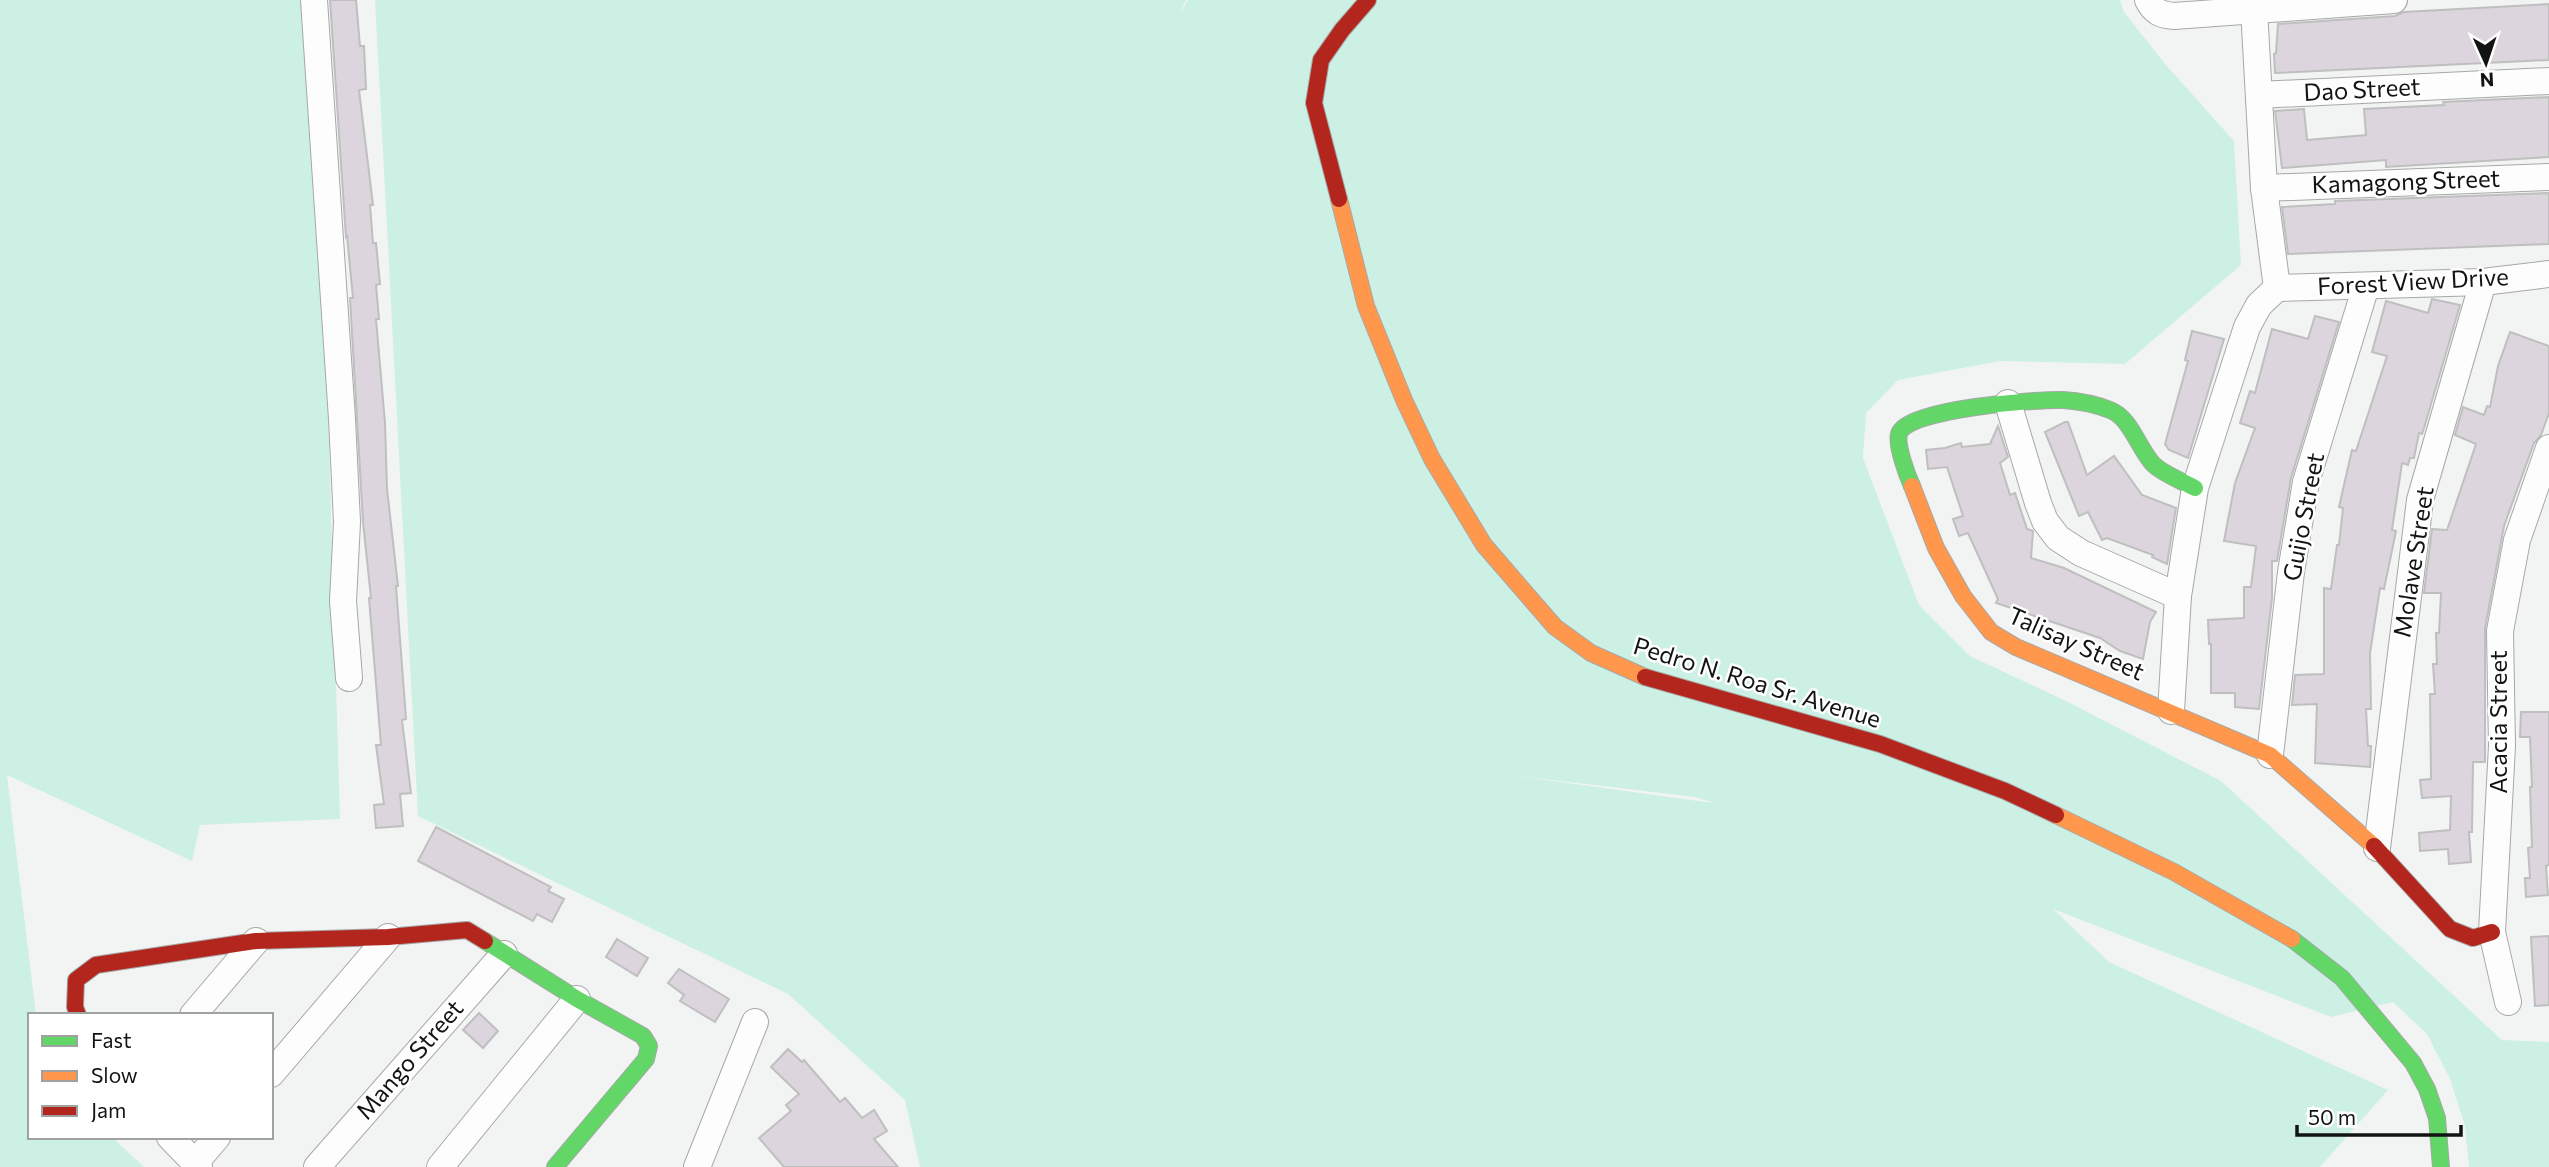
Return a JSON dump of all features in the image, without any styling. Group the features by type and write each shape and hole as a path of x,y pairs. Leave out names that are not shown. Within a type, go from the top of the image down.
{"street":[{"path":"314,0 342,419 347,522 343,601 349,678"},
{"name":"Pedro N. Roa Sr. Avenue","path":"1368,0 1321,60 1314,103 1366,306 1404,400 1432,459 1484,545 1555,627 1591,653 1647,678 1880,744 2005,791 2174,872 2284,933 2342,978 2413,1063 2427,1089 2437,1118 2441,1167"},
{"path":"2148,0 2156,11 2163,15 2394,0"},
{"path":"2171,711 2178,596 2195,488 2247,327 2259,305 2277,288 2264,188 2254,9"},
{"name":"Dao Street","path":"2259,95 2549,81"},
{"name":"Kamagong Street","path":"2264,188 2549,177"},
{"name":"Forest View Drive","path":"2277,288 2483,282 2549,274"},
{"name":"Molave Street","path":"2377,848 2420,500 2483,282"},
{"name":"Guijo Street","path":"2270,755 2291,572 2306,482 2366,286"},
{"name":"Talisay Street","path":"2195,488 2155,466 2127,424 2113,411 2090,403 2060,400 2008,403 1925,416 1905,424 1899,433 1899,443 1909,479 1936,548 1963,596 1991,632 2015,647 2270,755 2377,848 2450,929 2473,938 2492,932"},
{"path":"2008,403 2038,503 2045,521 2058,538 2081,553 2178,596"},
{"name":"Acacia Street","path":"2508,1002 2492,932 2502,746 2500,631 2517,540 2549,448"},
{"path":"77,1013 76,980 96,965 256,941 388,937 467,930 577,999 643,1036 649,1046 646,1059 555,1167"},
{"path":"273,1072 388,937"},
{"path":"195,1013 256,941"},
{"name":"Mango Street","path":"317,1167 504,954"},
{"path":"440,1167 577,999"},
{"path":"697,1167 755,1022"},
{"path":"172,1139 197,1165 216,1139"}],"green space":[{"path":"0,0 316,0 340,819 200,825 192,861 7,775 36,1013 28,1013 28,1139 114,1139 144,1167 0,1167"},
{"path":"375,0 1186,0 1179,15 1188,0 2120,0 2124,12 2166,65 2234,141 2241,265 2125,364 2000,361 1898,380 1866,413 1863,458 1919,605 1970,656 2068,702 2221,781 2502,1040 2549,1042 2549,1167 2469,1167 2465,1126 2450,1079 2427,1034 2393,1002 2331,1017 2053,909 2109,962 2388,1090 2320,1167 920,1167 905,1100 788,994 418,816","holes":["1517,776 1695,797 1714,803"]}],"building":[{"path":"330,0 356,0 360,46 364,46 366,89 359,90 373,205 370,205 373,243 376,243 380,284 376,285 379,319 376,319 385,423 387,489 398,586 406,719 402,720 411,793 400,794 403,826 376,828 374,805 384,804 376,745 381,745 363,522 350,298 353,298 346,237"},
{"path":"2549,4 2549,60 2275,73 2274,54 2278,24 2395,16 2404,12"},
{"path":"2549,97 2549,157 2386,167 2386,160 2282,168 2275,111 2304,109 2307,140 2366,135 2364,109"},
{"path":"2549,193 2549,244 2288,254 2282,207 2335,204 2335,201"},
{"path":"2432,299 2460,305 2424,428 2422,434 2419,433 2414,458 2410,458 2408,465 2402,463 2392,530 2396,531 2384,589 2380,588 2370,653 2371,709 2366,709 2368,746 2371,746 2370,767 2315,763 2317,704 2292,705 2295,675 2324,674 2324,588 2331,589 2343,508 2339,507 2352,450 2356,451 2387,356 2372,352 2386,301 2428,313"},
{"path":"2315,316 2339,322 2291,478 2277,561 2272,561 2272,598 2259,709 2235,707 2235,693 2211,693 2208,620 2244,618 2244,587 2251,587 2256,546 2224,541 2235,483 2255,428 2240,423 2250,391 2255,393 2272,329 2308,339"},
{"path":"2192,331 2224,339 2188,458 2169,450 2165,444 2188,361 2185,360"},
{"path":"2510,332 2549,346 2549,413 2541,435 2534,443 2504,526 2485,628 2485,762 2473,762 2472,832 2469,832 2471,862 2449,864 2448,849 2420,851 2419,833 2450,830 2451,796 2422,798 2420,780 2431,779 2430,694 2435,694 2433,664 2437,664 2436,633 2439,633 2441,593 2424,593 2432,529 2447,530 2476,444 2455,435 2463,407 2484,415 2487,406 2490,407 2498,366"},
{"path":"2068,422 2087,475 2114,456 2142,495 2176,508 2167,564 2152,557 2153,555 2107,538 2102,540 2088,512 2079,516 2045,432"},
{"path":"1998,426 2008,457 2000,463 2010,495 2015,493 2027,529 2033,531 2031,558 2064,568 2156,612 2150,622 2143,659 2120,651 2100,638 1996,603 1998,599 1968,533 1959,536 1953,519 1963,516 1947,467 1928,469 1926,450 1961,443 1962,447 1990,444"},
{"path":"2521,712 2549,712 2549,865 2546,866 2548,895 2526,897 2525,878 2530,878 2528,848 2532,847 2532,787 2530,737 2520,737"},
{"path":"436,827 551,887 548,891 564,899 552,922 537,914 533,921 418,861"},
{"path":"2549,936 2549,1005 2535,1006 2531,937"},
{"path":"617,939 648,958 637,976 606,957"},
{"path":"679,969 729,999 715,1022 680,1001 684,995 668,983"},
{"path":"479,1013 498,1031 483,1048 463,1030"},
{"path":"788,1049 802,1062 804,1060 840,1102 845,1098 862,1118 874,1110 887,1131 874,1139 898,1167 784,1167 759,1138 791,1111 786,1105 799,1094 771,1067"}],"traffic: fast":[{"path":"1912,486 1902,460 1898,439 1907,425 1924,418 1974,407 2063,400 2093,404 2117,414 2129,426 2157,468 2195,488"},
{"path":"2292,939 2342,978 2413,1063 2427,1089 2437,1118 2441,1167"},
{"path":"485,941 577,999 643,1036 649,1046 646,1059 555,1167"}],"traffic: slow":[{"path":"1339,199 1366,306 1404,400 1432,459 1484,545 1555,627 1591,653 1645,677"},
{"path":"1912,486 1936,548 1963,596 1991,632 2016,647 2270,755 2374,846"},
{"path":"2056,815 2174,872 2292,939"}],"traffic: jam":[{"path":"1339,199 1314,103 1321,60 1368,0"},
{"path":"1645,677 1880,744 2005,791 2056,815"},
{"path":"2374,846 2450,929 2473,938 2492,932"},
{"path":"77,1013 76,980 96,965 256,941 388,937 467,930 485,941"}]}
